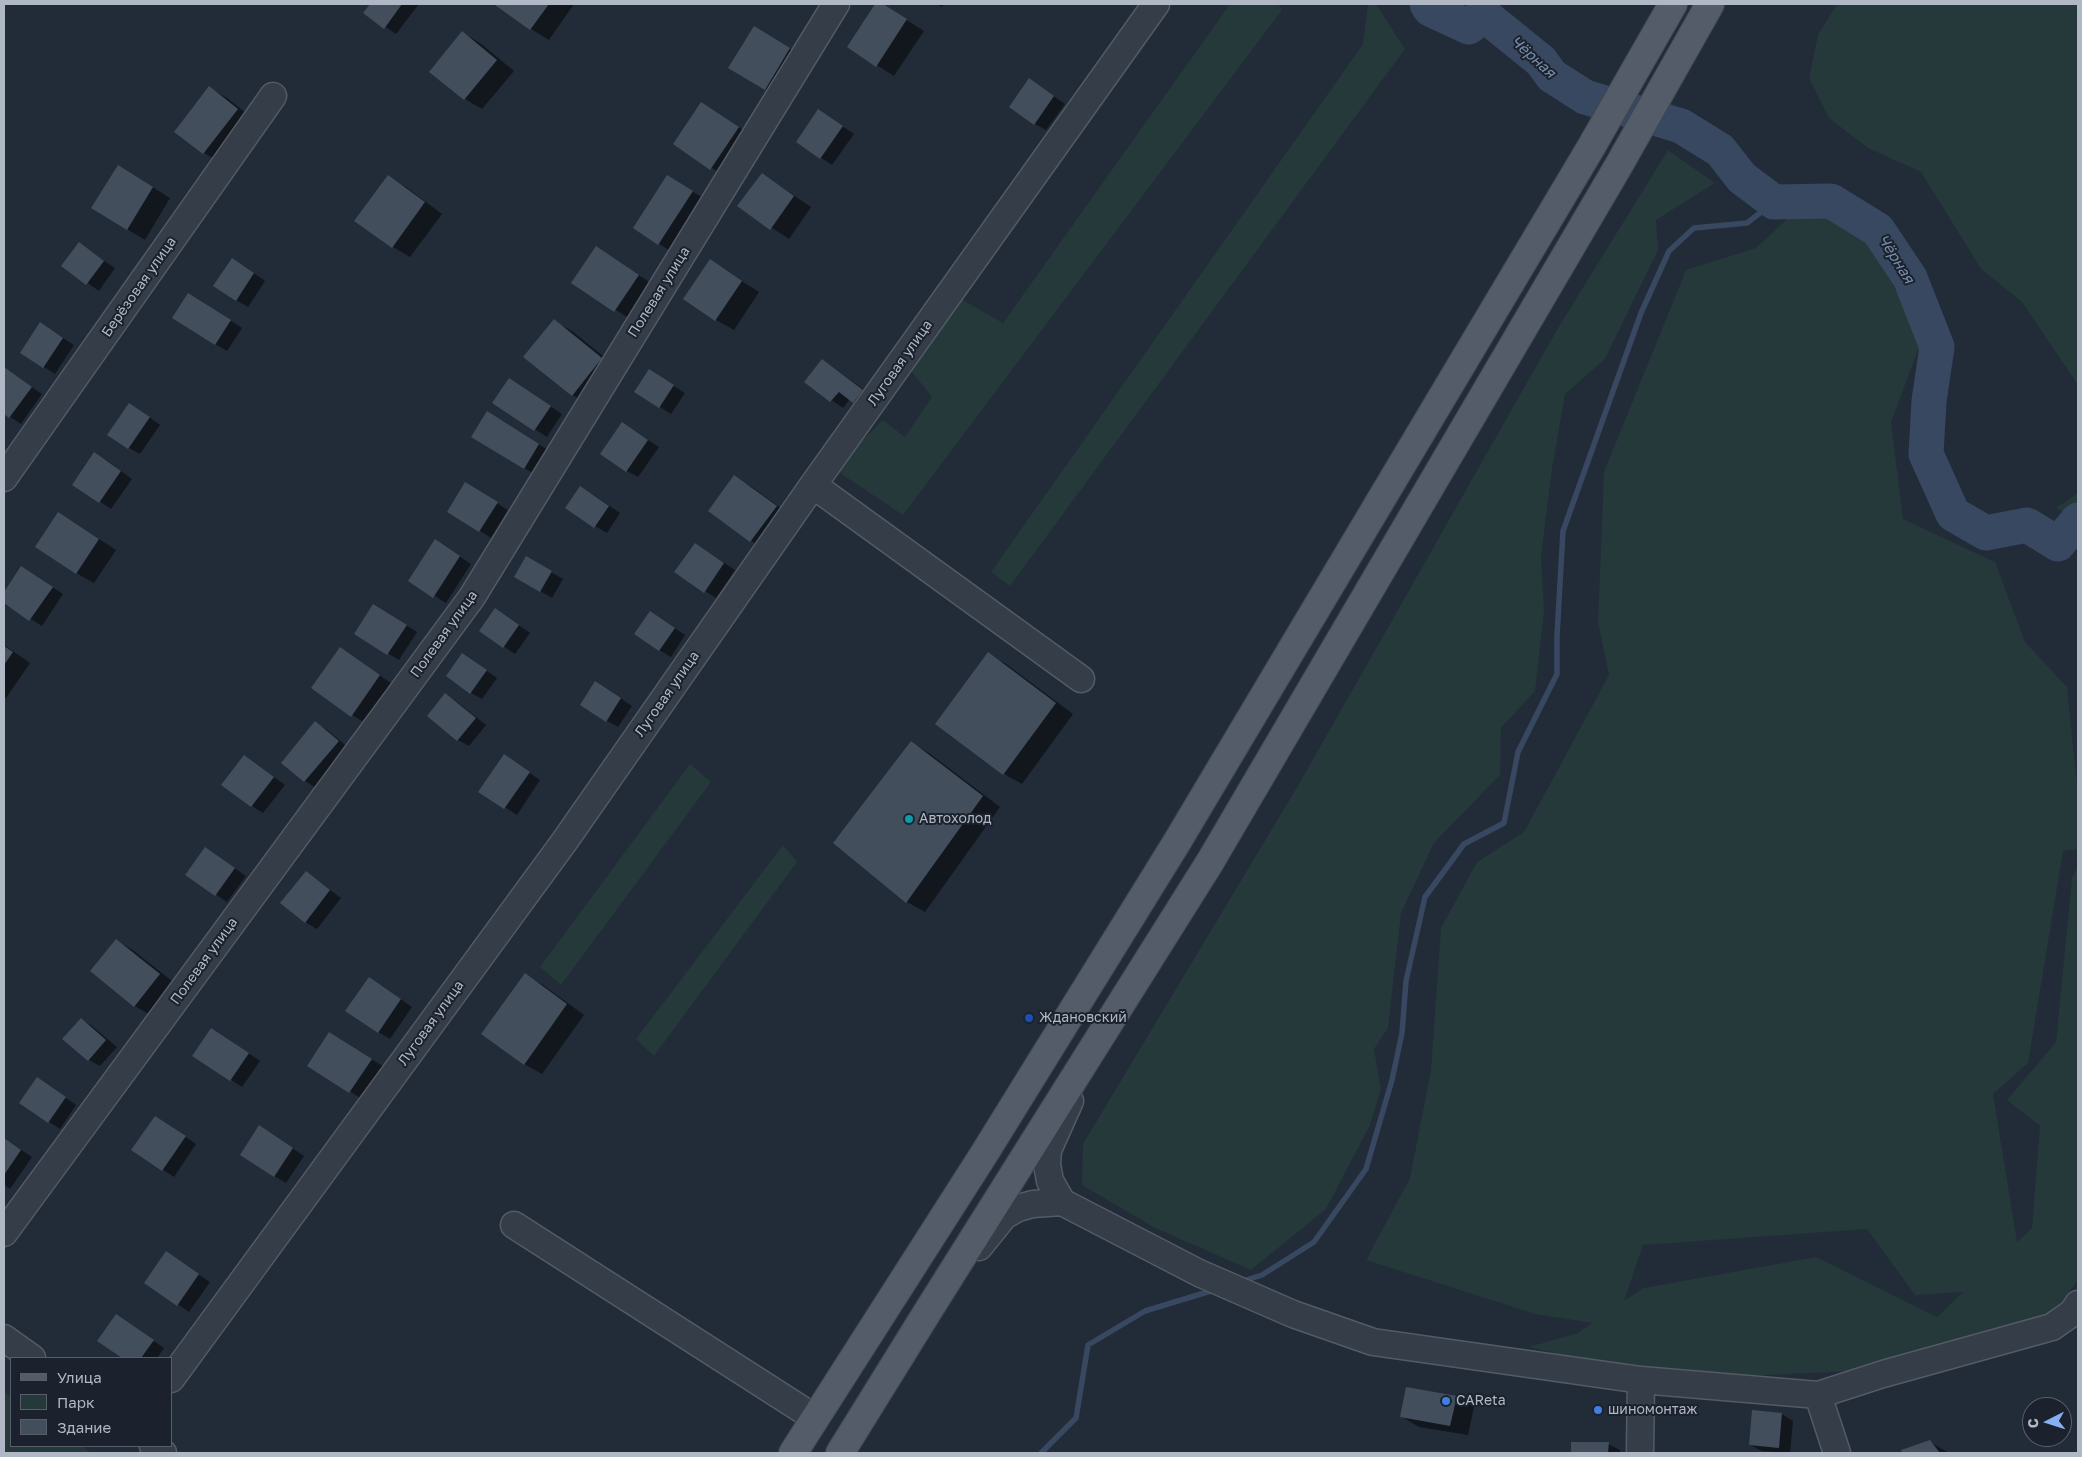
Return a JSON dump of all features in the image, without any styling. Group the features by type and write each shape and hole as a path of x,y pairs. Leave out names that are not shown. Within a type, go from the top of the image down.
{"main road":[{"path":"793,1453 984,1154 1177,842 1590,149 1673,4"},
{"path":"840,1453 1210,862 1619,165 1710,4"}],"street":[{"name":"Полевая улица","path":"4,1233 472,597 836,4"},
{"name":"Луговая улица","path":"172,1378 564,842 813,484 1156,4"},
{"name":"Берёзовая улица","path":"4,478 274,96"},
{"path":"813,484 1081,679"},
{"path":"1062,1202 1050,1181 1047,1164 1048,1150 1093,1048"},
{"path":"928,1311 1004,1216 1018,1208 1033,1204 1062,1202 1199,1273 1293,1314 1373,1342 1641,1380 1818,1395 1883,1374 2052,1327 2076,1311"},
{"path":"514,1226 816,1418"},
{"path":"4,1338 31,1357"},
{"path":"1640,1453 1641,1380"},
{"path":"1818,1395 1837,1453"}],"green space":[{"path":"1230,4 1278,4 1282,10 903,515 834,469 883,420 905,437 932,397 895,351 942,288 1003,323"},
{"path":"1368,4 1376,4 1405,49 1010,586 991,572 1363,44"},
{"path":"1837,4 2078,4 2078,385 2022,302 1981,269 1921,172 1868,148 1829,118 1809,78 1818,35"},
{"path":"1668,150 1715,183 1656,220 1658,250 1605,359 1565,394 1552,469 1541,556 1544,611 1535,691 1501,728 1500,775 1434,843 1401,913 1388,1028 1374,1049 1381,1089 1370,1125 1326,1209 1251,1270 1155,1228 1082,1185 1083,1144 1299,784 1558,328"},
{"path":"1796,211 1842,211 1883,265 1922,340 1891,422 1903,519 1995,562 2025,642 2067,687 2078,795 2078,849 2063,851 2028,1063 1993,1094 2017,1242 2032,1228 2040,1126 2007,1100 2056,1042 2072,878 2078,867 2078,1280 2055,1311 1952,1345 1853,1371 1743,1376 1606,1365 1529,1347 1578,1333 1592,1323 1535,1314 1366,1260 1410,1178 1431,1070 1441,928 1477,862 1524,832 1609,675 1598,622 1604,472 1686,270 1756,248","holes":["1867,1229 1915,1295 1963,1292 1937,1317 1816,1257 1644,1288 1624,1301 1643,1245"]},
{"path":"2078,493 2078,520 2056,508"},
{"path":"690,764 711,782 561,985 540,967"},
{"path":"783,845 797,862 654,1056 636,1039"},
{"path":"4,1391 10,1396 10,1447 83,1447 92,1453 4,1453"}],"building":[{"path":"370,4 402,4 384,29 363,13"},
{"path":"496,4 549,4 530,30"},
{"path":"875,4 883,4 907,19 876,67 847,47"},
{"path":"754,26 790,48 765,90 728,68"},
{"path":"462,31 497,60 464,100 429,72"},
{"path":"1029,78 1054,96 1034,125 1009,107"},
{"path":"209,86 238,109 203,154 174,132"},
{"path":"701,102 739,127 710,170 673,144"},
{"path":"818,109 843,126 820,159 796,142"},
{"path":"118,165 153,187 127,230 91,208"},
{"path":"762,173 794,196 770,230 737,206"},
{"path":"388,175 425,202 392,248 354,221"},
{"path":"667,175 693,191 658,245 633,228"},
{"path":"79,242 104,261 86,285 61,266"},
{"path":"596,246 639,275 614,312 571,283"},
{"path":"232,258 254,273 236,301 213,286"},
{"path":"710,259 742,281 715,321 683,299"},
{"path":"188,293 231,320 215,345 172,318"},
{"path":"554,319 602,358 572,396 523,357"},
{"path":"40,322 63,338 43,368 20,353"},
{"path":"822,359 863,390 853,403 839,392 830,402 804,382"},
{"path":"4,367 32,387 9,418 4,414"},
{"path":"649,369 674,385 659,408 634,392"},
{"path":"509,378 551,406 534,431 492,403"},
{"path":"129,403 150,417 128,449 107,435"},
{"path":"487,411 539,444 524,469 471,437"},
{"path":"622,422 648,440 626,472 600,454"},
{"path":"94,452 121,471 99,503 72,485"},
{"path":"734,475 777,506 750,542 708,511"},
{"path":"465,482 498,502 479,532 447,512"},
{"path":"580,486 609,506 594,528 565,508"},
{"path":"58,512 99,539 76,574 35,547"},
{"path":"435,539 460,556 433,598 408,581"},
{"path":"695,543 724,563 704,593 674,572"},
{"path":"526,556 552,571 540,592 514,577"},
{"path":"21,566 53,587 29,621 4,603 4,592"},
{"path":"373,604 407,625 387,655 354,634"},
{"path":"495,608 519,625 503,648 479,631"},
{"path":"650,611 675,628 659,651 634,634"},
{"path":"4,646 13,652 4,665"},
{"path":"340,647 380,675 351,717 311,688"},
{"path":"988,652 1056,703 1003,775 935,724"},
{"path":"462,653 487,670 470,694 446,676"},
{"path":"595,681 621,698 606,722 580,705"},
{"path":"445,693 476,718 457,741 427,716"},
{"path":"315,721 339,741 304,782 281,763"},
{"name":"Автохолод","path":"911,741 983,796 906,903 833,843"},
{"path":"504,754 530,772 504,809 478,792"},
{"path":"244,755 274,777 251,807 221,785"},
{"path":"205,847 235,868 215,896 185,875"},
{"path":"306,871 330,890 305,923 280,903"},
{"path":"116,939 160,974 134,1007 90,971"},
{"path":"525,973 567,1004 524,1065 481,1034"},
{"path":"369,977 401,999 378,1033 345,1011"},
{"path":"81,1018 106,1040 88,1061 62,1039"},
{"path":"211,1028 249,1053 230,1081 192,1056"},
{"path":"329,1032 372,1059 349,1093 307,1066"},
{"path":"37,1077 66,1097 48,1123 19,1103"},
{"path":"155,1116 186,1136 162,1171 131,1150"},
{"path":"259,1125 293,1148 274,1177 240,1155"},
{"path":"4,1138 21,1150 4,1175"},
{"path":"166,1251 199,1274 177,1306 144,1283"},
{"path":"116,1314 154,1340 142,1357 121,1357 97,1341"},
{"path":"1406,1387 1457,1396 1450,1426 1400,1417"},
{"path":"1752,1410 1782,1413 1779,1448 1749,1445"},
{"path":"1930,1440 1940,1453 1902,1453 1901,1450"},
{"path":"1571,1442 1609,1442 1608,1453 1571,1453"}],"waterway":[{"name":"Чёрная","path":"1427,4 1430,9 1469,27 1483,14 1541,61 1552,76 1585,97 1681,126 1720,150 1742,178 1774,202 1831,201 1878,230 1910,278 1937,347 1929,401 1926,454 1953,514 1986,533 2027,525 2058,544 2078,520"},
{"path":"1240,1282 1262,1275 1314,1242 1366,1169 1392,1080 1402,1033 1406,981 1425,897 1464,844 1504,823 1518,752 1557,674 1557,636 1563,531 1641,313 1669,251 1694,228 1747,223 1774,202"},
{"path":"1041,1453 1076,1418 1088,1345 1145,1311 1214,1290"}],"place":[{"name":"Автохолод","path":"909,819"},
{"name":"Ждановский","path":"1029,1018"},
{"name":"CAReta","path":"1446,1401"},
{"name":"шиномонтаж","path":"1598,1410"}]}
